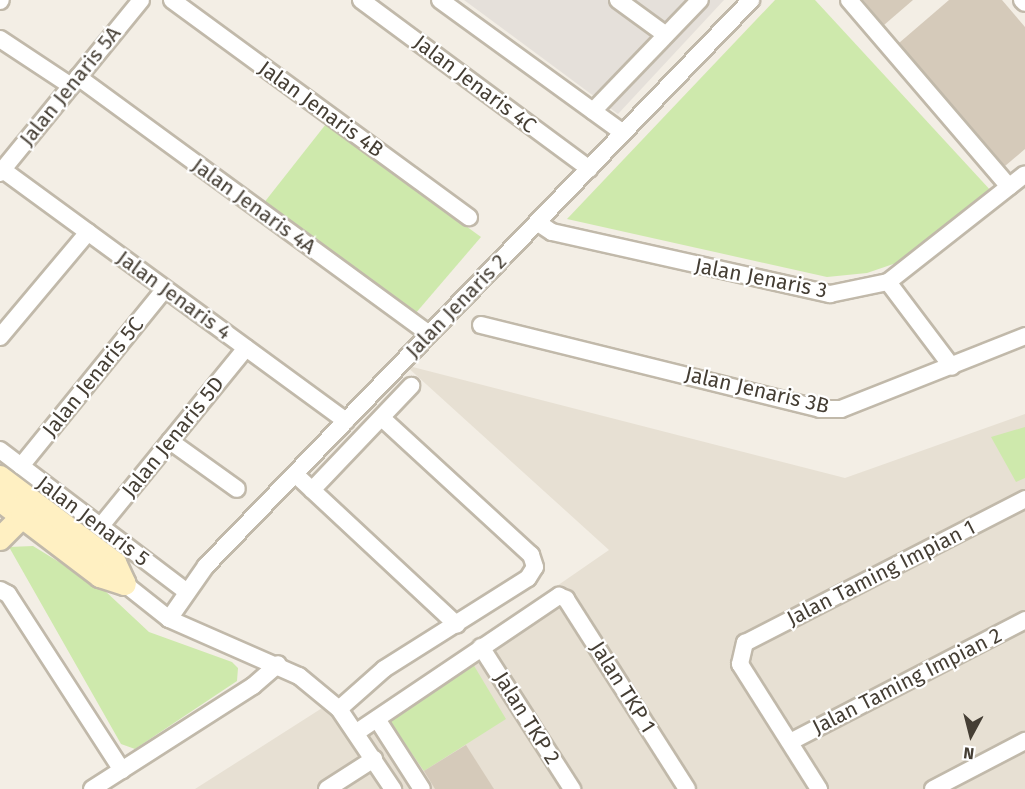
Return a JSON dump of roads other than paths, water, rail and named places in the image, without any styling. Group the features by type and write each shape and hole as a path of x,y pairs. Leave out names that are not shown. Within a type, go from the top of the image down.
{"street":[{"name":"Jalan Jenaris 5A","path":"1,171 141,0"},
{"name":"Jalan Jenaris 4B","path":"172,0 469,217"},
{"name":"Jalan Jenaris 4C","path":"361,0 589,169"},
{"path":"440,0 623,133"},
{"path":"618,0 666,35"},
{"path":"593,111 700,0"},
{"name":"Jalan Jenaris 2","path":"169,619 186,592 295,474 752,0"},
{"path":"849,0 1009,187"},
{"name":"Jalan Jenaris 4A","path":"0,39 74,82 429,334"},
{"name":"Jalan Jenaris 4","path":"1,171 346,421"},
{"name":"Jalan Jenaris 3","path":"537,222 552,232 830,294 888,282 1025,174"},
{"path":"0,336 88,232"},
{"path":"888,282 952,367"},
{"name":"Jalan Jenaris 5C","path":"21,466 165,289"},
{"name":"Jalan Jenaris 3B","path":"481,325 820,409 841,409 952,367 1025,336"},
{"name":"Jalan Jenaris 5D","path":"100,527 246,348"},
{"path":"312,490 411,386"},
{"path":"339,709 384,669 457,625 528,578 535,567 531,555 382,417"},
{"path":"170,441 237,489"},
{"name":"Jalan Jenaris 5","path":"0,450 186,592"},
{"path":"295,474 457,625"},
{"path":"0,477 11,507 100,576 125,584 169,619 278,664 339,709 357,732 393,789"},
{"name":"Jalan Taming Impian 1","path":"790,742 740,664 740,651 754,638 1025,499"},
{"path":"0,539 11,507"},
{"path":"11,507 115,563 125,584"},
{"path":"0,544 21,537 50,538"},
{"path":"4,592 122,770"},
{"name":"Jalan TKP 1","path":"482,646 551,598 566,598 687,789"},
{"name":"Jalan Taming Impian 2","path":"790,742 1025,620"},
{"path":"357,732 482,646"},
{"name":"Jalan TKP 2","path":"482,646 572,789"},
{"path":"92,789 253,686 278,664"},
{"path":"377,719 422,789"},
{"path":"933,789 1025,741"},
{"path":"790,742 819,789"},
{"path":"327,789 374,759"}]}
